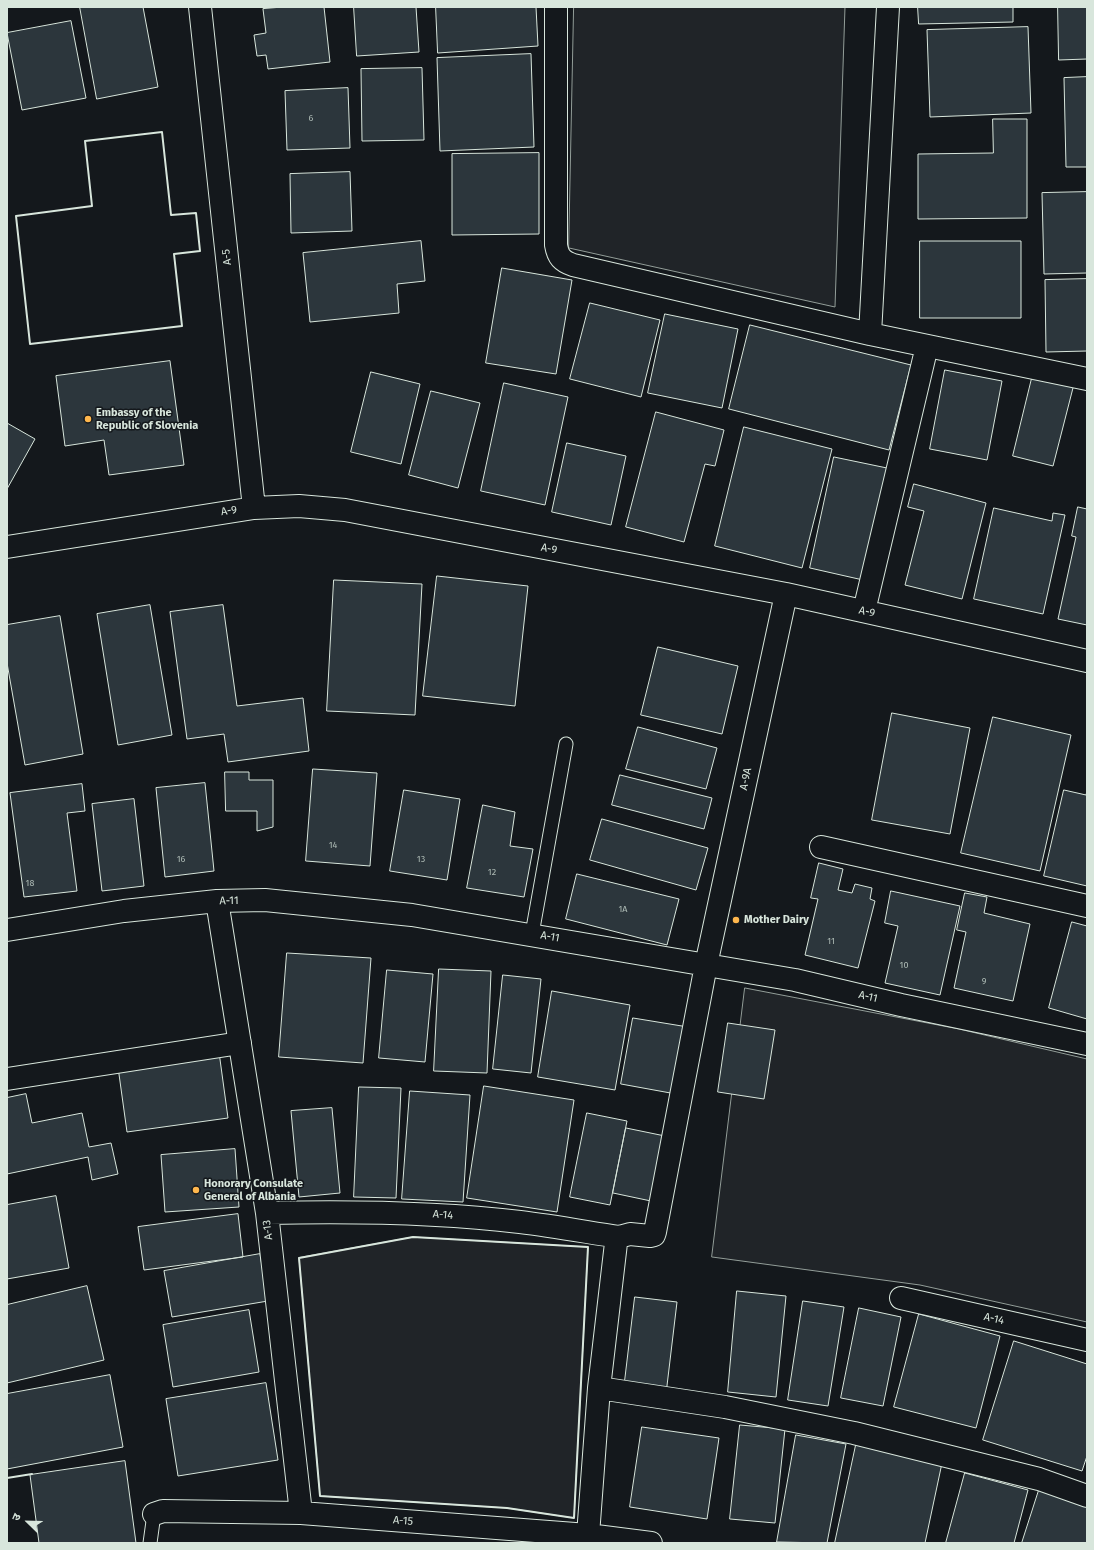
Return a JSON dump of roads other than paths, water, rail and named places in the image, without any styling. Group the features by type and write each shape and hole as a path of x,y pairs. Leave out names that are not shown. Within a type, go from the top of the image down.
{"street":[{"name":"A-5","path":"200,7 254,508"},
{"path":"556,7 556,245 558,255 562,260 573,265 870,334 1087,379"},
{"path":"870,334 888,7"},
{"path":"864,611 927,346"},
{"name":"A-9","path":"7,547 254,508 299,506 345,510 786,594 1087,661"},
{"name":"A-9A","path":"619,1236 630,1234 650,1236 654,1235 655,1232 706,965 786,594"},
{"path":"821,848 1087,906"},
{"name":"A-11","path":"7,930 124,911 217,900 265,900 412,915 532,934 795,980 901,1005 1087,1044"},
{"name":"A-13","path":"217,900 267,1213 301,1513"},
{"path":"7,1079 240,1043"},
{"name":"A-14","path":"267,1213 343,1211 421,1214 520,1222 619,1236"},
{"path":"588,1535 599,1388 615,1250 619,1236"},
{"name":"A-14","path":"901,1298 1087,1340"},
{"path":"599,1388 725,1407 854,1433 1039,1479 1087,1496"},
{"name":"A-15","path":"154,1514 163,1511 301,1513 588,1535 651,1543"}],"lane":[{"path":"532,934 566,744"},
{"path":"150,1543 154,1514"}],"place":[{"name":"Embassy of the Republic of Slovenia","path":"88,419"},
{"name":"Mother Dairy","path":"736,920"},
{"name":"Honorary Consulate General of Albania","path":"196,1190"}]}
